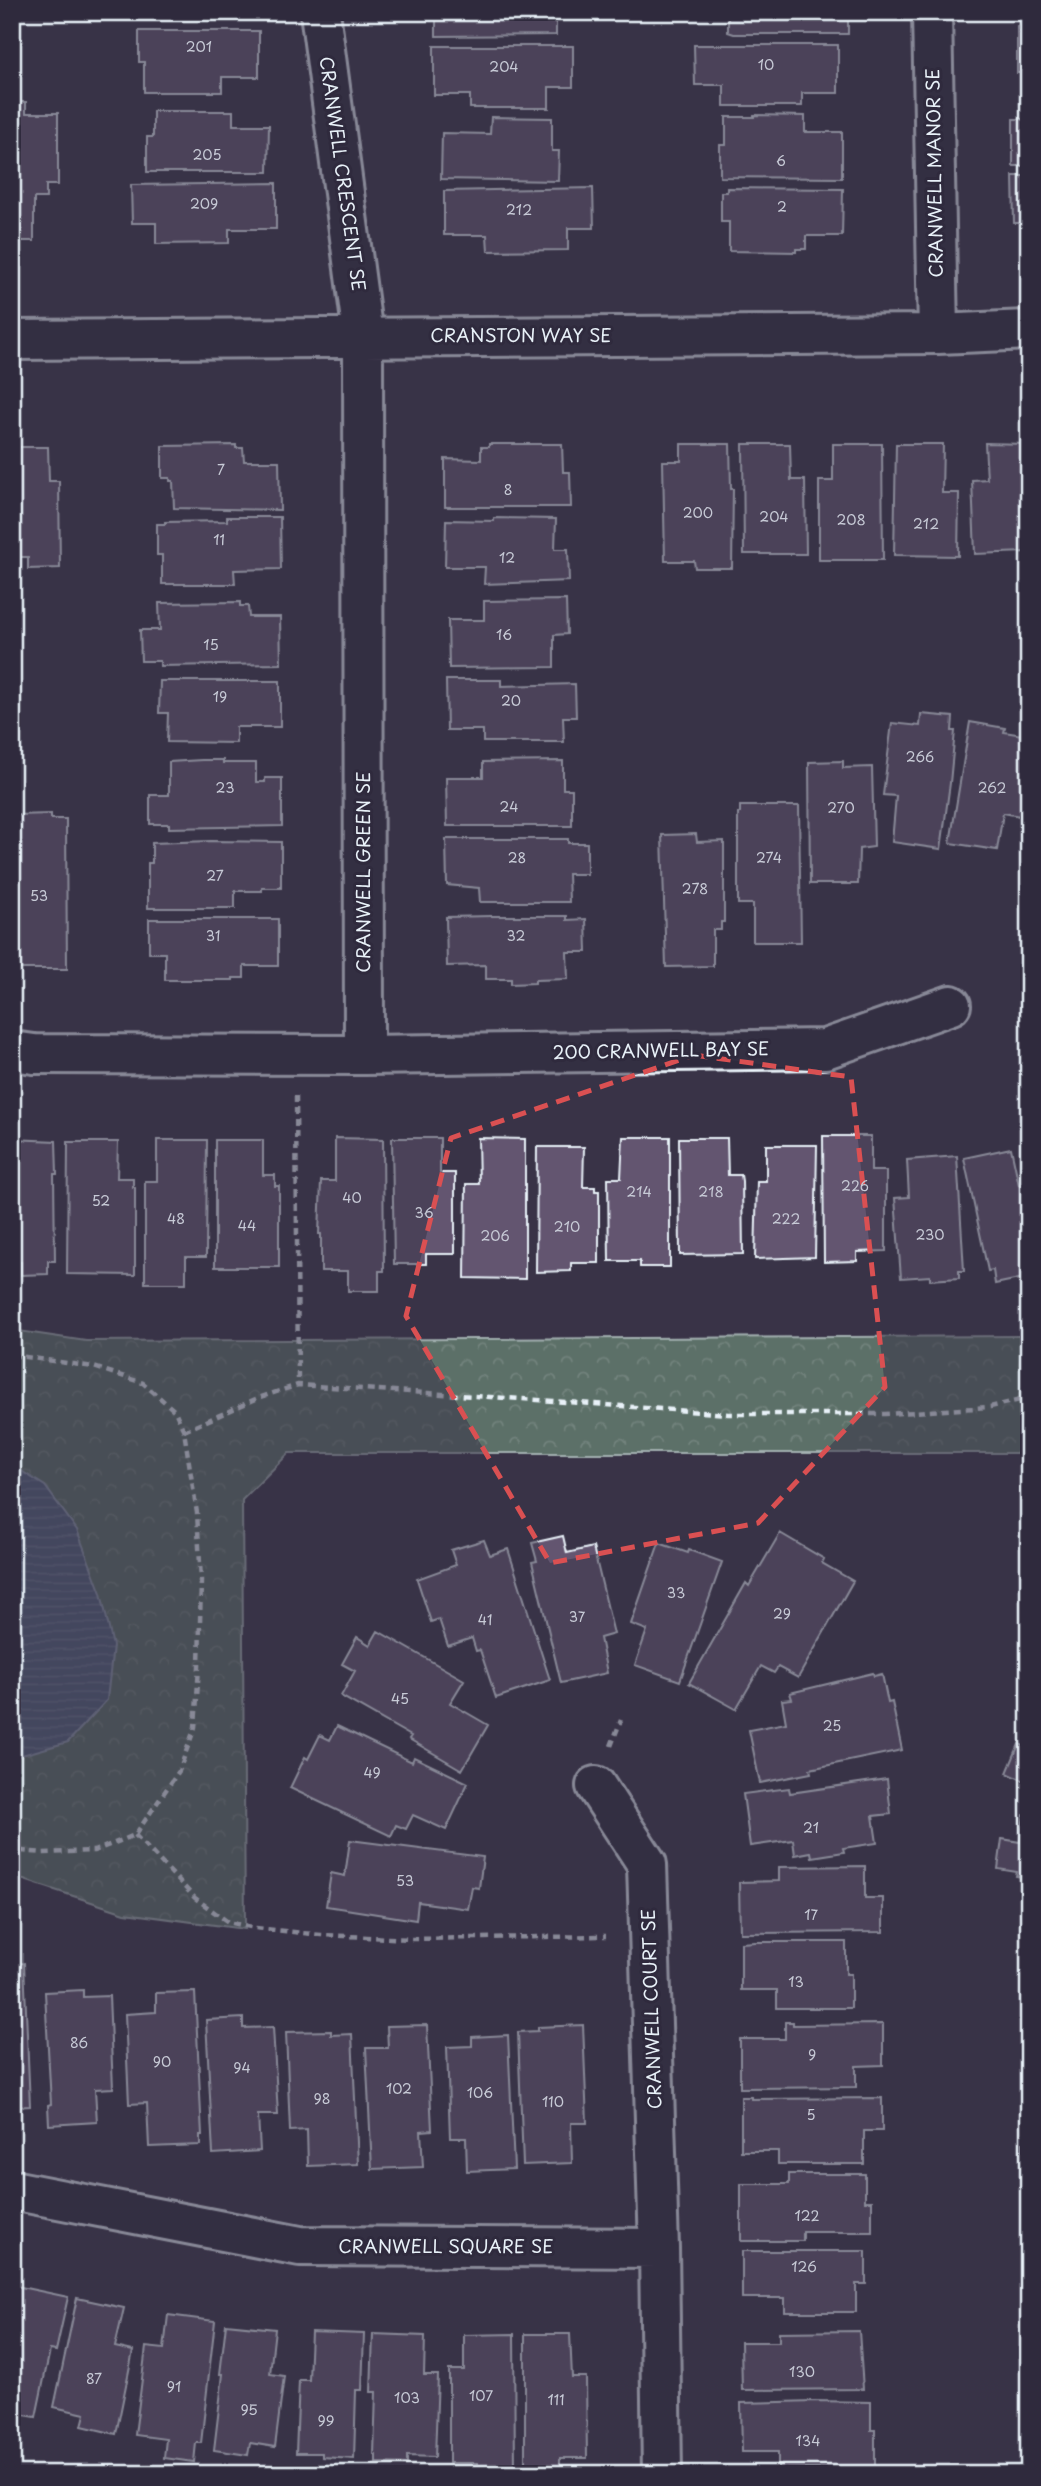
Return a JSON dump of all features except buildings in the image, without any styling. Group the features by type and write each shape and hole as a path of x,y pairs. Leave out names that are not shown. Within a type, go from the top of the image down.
{"street":[{"name":"CRANWELL CRESCENT SE","path":"320,12 363,336"},
{"name":"CRANWELL MANOR SE","path":"932,12 938,334"},
{"name":"CRANSTON WAY SE","path":"12,340 938,334 1029,330"},
{"name":"CRANWELL GREEN SE","path":"363,336 364,1055"},
{"name":"200 CRANWELL BAY SE","path":"364,1055 825,1049 951,1005"},
{"path":"12,1051 34,1054 364,1055"},
{"name":"CRANWELL COURT SE","path":"596,1786 647,1864 659,2248"},
{"name":"CRANWELL SQUARE SE","path":"12,2190 300,2246 659,2248"},
{"path":"659,2248 662,2474"}],"path":[{"path":"296,1091 298,1385"},
{"path":"12,1355 94,1367 143,1383 175,1410 184,1431 197,1513 201,1580 195,1727 179,1771 135,1835 94,1851 43,1853 12,1850"},
{"path":"184,1431 258,1398 298,1385 728,1414 885,1414 990,1407 1029,1398"},
{"path":"135,1835 195,1898 228,1922 255,1928 321,1935 413,1938 602,1937 649,1928"}],"highlighted area":[{"path":"694,1055 851,1077 885,1387 758,1523 550,1563 406,1316 451,1138"}],"green space":[{"path":"12,1330 86,1341 1029,1336 1029,1453 289,1453 242,1500 245,1929 125,1913 12,1876"}],"water":[{"path":"12,1465 45,1486 77,1530 101,1593 113,1646 107,1700 68,1742 15,1757 12,1756"}]}
